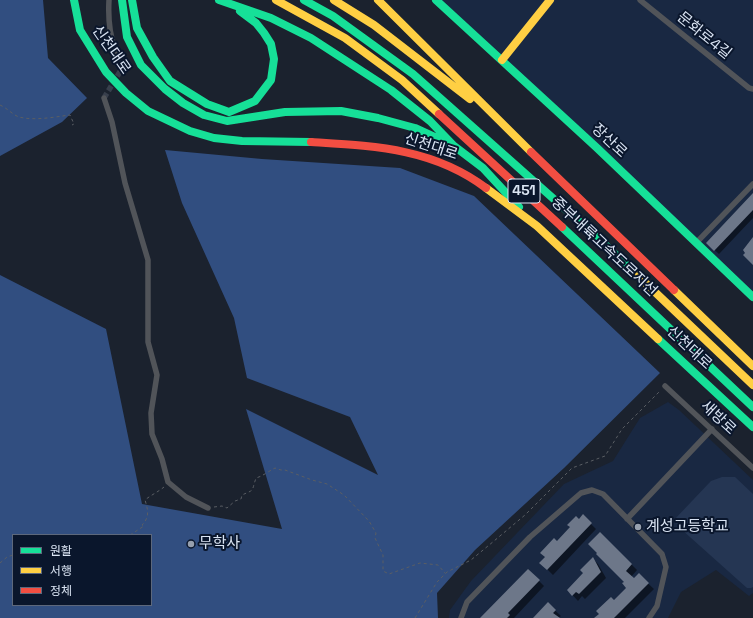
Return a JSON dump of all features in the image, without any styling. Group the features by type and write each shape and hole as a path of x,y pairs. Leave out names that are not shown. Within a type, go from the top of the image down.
{"main road":[{"name":"신천대로","path":"74,0 80,30 106,72 126,93 148,111 190,130 214,138 242,141 303,142 370,146 403,151 432,160 470,176 537,226 753,427"},
{"path":"122,0 127,36 141,65 164,89 204,115 227,121 285,112 340,111 378,118 415,128 454,146"},
{"path":"132,0 137,28 153,57 170,81 207,104 229,112 255,101 271,80 274,59 271,44 256,23 243,12 221,1"},
{"name":"중부내륙고속도로지선","path":"276,0 345,38 402,80 540,206 753,407"},
{"name":"중부내륙고속도로지선","path":"304,0 333,16 413,74 600,240 753,385"},
{"path":"334,0 374,25 503,125"},
{"name":"신천대로","path":"378,0 402,22 503,125 753,366"},
{"path":"383,0 402,22"},
{"name":"장산로","path":"436,0 443,4 753,296"},
{"path":"502,60 550,0"},
{"path":"221,1 270,18 311,38 391,90 430,121 454,146 483,168 537,226"}],"street":[{"path":"109,0 108,26 115,51 122,63 121,70"},
{"name":"문화로4길","path":"640,0 752,87"},
{"path":"104,98 112,122 125,183 148,260 148,342 157,375 151,413 152,434 162,459 168,482 186,497 208,508"},
{"path":"697,242 753,184"},
{"name":"새방로","path":"665,386 753,468"},
{"path":"627,519 712,429"},
{"path":"461,618 467,602 530,537 581,494 592,490 603,494 662,554 666,567 657,606 649,618"}],"path":[{"path":"0,106 6,108 18,117 46,118 70,115 74,124 72,125"},
{"path":"415,618 437,582 445,574 471,560 494,541 525,515 572,468 605,456 622,429 665,386"},
{"path":"208,508 222,506 227,508 235,501 241,499 242,495 250,493 253,489 256,478 275,468 285,470 327,484 344,495 368,521 376,533 375,538 383,555 383,570 386,573 395,573 420,563 438,565 445,574"},
{"path":"132,534 144,526 142,526 146,521 149,512 145,500 168,482"},
{"path":"0,563 7,557 12,555"}],"shaded area":[{"path":"0,0 43,0 48,58 87,98 62,122 0,156"},
{"path":"441,0 753,0 753,293"},
{"path":"165,150 262,159 400,168 474,196 660,373 564,468 475,550 437,593 438,618 0,618 0,275 106,329 142,504 282,529 246,409 378,475 350,417 247,378 234,318 182,203"},
{"name":"계성고등학교","path":"668,402 679,410 753,480 753,593 749,596 716,570 681,592 668,618 449,618 450,610 471,581 564,484 613,461 640,418"},
{"path":"722,477 735,477 753,494 753,587 751,588 747,588 681,529 674,520 711,481"}],"building":[{"path":"753,193 753,210 714,251 706,243"},
{"path":"753,237 753,265 743,255 745,253 743,250"},
{"path":"583,514 592,523 547,570 539,563 545,557 540,553 554,538 557,541 570,527 567,525 576,516 579,519"},
{"path":"600,532 632,564 626,571 634,578 639,573 649,583 614,618 594,618 599,614 596,611 611,597 614,600 626,588 622,583 624,582 588,544"},
{"path":"593,557 601,572 579,594 576,592 572,596 567,590 583,573 580,570"},
{"path":"528,569 540,580 508,613 510,615 507,618 480,618"},
{"path":"548,602 556,610 553,613 560,618 533,618"}],"tunnel":[{"path":"104,98 121,70"}],"traffic: fast":[{"path":"74,0 80,30 106,72 126,93 148,111 190,131 214,138 242,141 311,142"},
{"path":"122,0 127,37 141,65 165,89 183,103 204,115 227,121 285,112 341,111 378,118 415,128 454,146"},
{"path":"132,0 137,28 153,57 170,81 207,104 229,112 255,101 271,80 274,59 271,44 264,33 256,23 240,11"},
{"path":"219,0 271,18 311,38 391,90 430,121 454,146 483,168 519,207"},
{"path":"304,0 333,16 413,74 600,240 637,275"},
{"path":"436,0 596,147 753,297"},
{"path":"562,227 753,407"},
{"path":"658,339 753,427"}],"traffic: slow":[{"path":"276,0 345,38 402,80 439,114"},
{"path":"334,0 374,25 470,99"},
{"path":"378,0 531,152"},
{"path":"502,60 550,0"},
{"path":"486,188 537,226 658,339"},
{"path":"637,275 753,385"},
{"path":"674,290 753,366"}],"traffic: jam":[{"path":"439,114 562,227"},
{"path":"311,142 380,148 424,157 445,164 486,188"},
{"path":"531,152 674,290"}],"place":[{"name":"계성고등학교","path":"638,527"},
{"name":"무학사","path":"191,544"}]}
